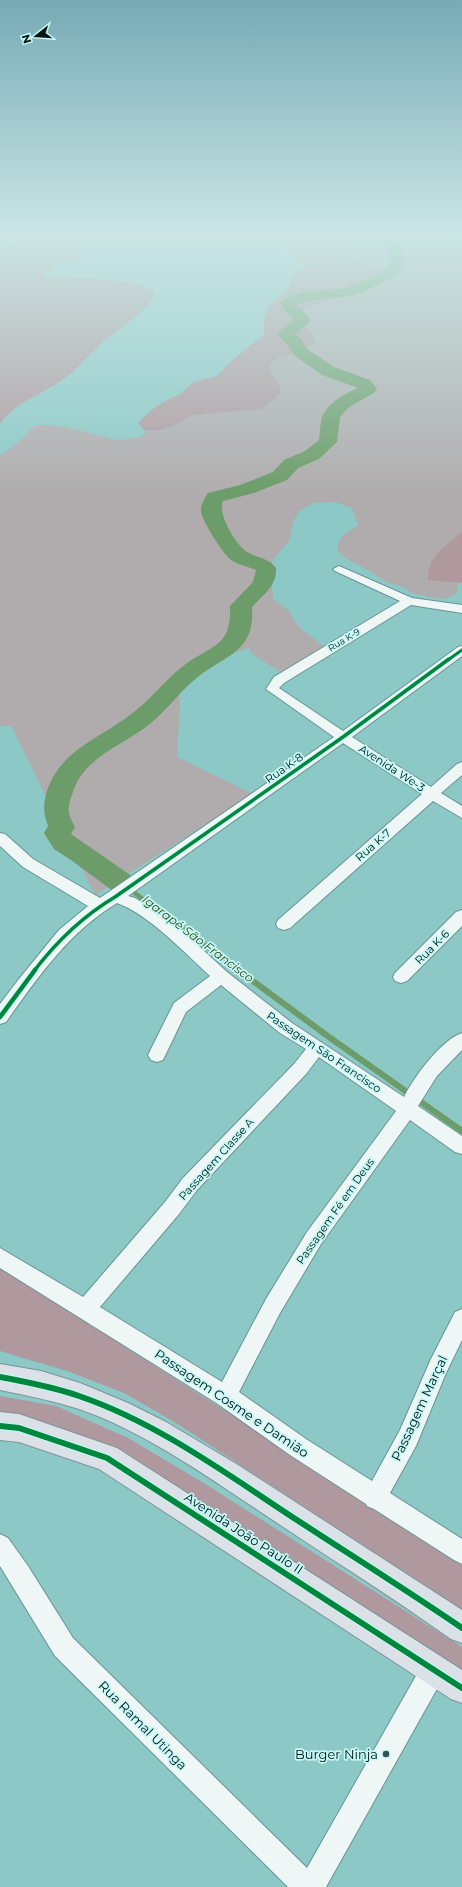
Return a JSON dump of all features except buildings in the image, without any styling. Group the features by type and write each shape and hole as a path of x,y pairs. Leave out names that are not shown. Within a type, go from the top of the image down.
{"main road":[{"path":"0,1377 50,1386 113,1409 126,1416 224,1473 462,1628"},
{"name":"Avenida João Paulo II","path":"0,1426 19,1428 107,1458 462,1688"}],"street":[{"path":"339,569 409,601 462,609"},
{"name":"Rua K-9","path":"279,680 409,601"},
{"name":"Rua K-8","path":"0,1017 38,966 64,936 99,905 123,891 343,737 462,650"},
{"name":"Avenida We-3","path":"279,680 272,686 272,689 275,692 462,813"},
{"name":"Rua K-7","path":"284,924 462,767"},
{"path":"1,839 28,863 99,905"},
{"name":"Passagem São Francisco","path":"123,891 130,902 170,929 221,976 286,1028 411,1102 462,1146"},
{"name":"Rua K-6","path":"401,977 462,916"},
{"path":"157,1055 180,1008 221,976"},
{"name":"Passagem Fé em Deus","path":"226,1396 273,1306 314,1238 411,1102 429,1073 462,1040"},
{"name":"Passagem Classe A","path":"86,1309 172,1208 190,1184 300,1069 317,1047"},
{"name":"Passagem Cosme e Damião","path":"0,1257 226,1396 298,1447 375,1498 460,1548"},
{"name":"Passagem Marçal","path":"375,1498 408,1438 438,1366 462,1319"},
{"name":"Rua Ramal Utinga","path":"0,1546 20,1574 64,1648 307,1887"},
{"path":"311,1887 434,1669"}],"shaded area":[{"path":"0,320 131,320 105,340 74,371 54,385 21,404 6,416 0,424"},
{"path":"264,320 296,320 310,332 314,337 315,343 300,352 277,357 269,366 271,374 281,388 280,394 261,409 192,415 174,426 161,430 145,431 138,423 150,411 165,401 180,394 193,382 217,376 228,364 264,334"},
{"path":"283,320 462,320 462,556 454,570 458,584 456,594 444,599 412,593 403,587 386,582 338,552 337,546 342,536 358,525 352,508 335,502 314,503 299,511 293,522 289,541 273,560 270,568 275,575 272,585 273,599 289,611 298,626 324,647 284,674 252,654 249,648 212,660 194,668 172,687 179,693 180,705 177,757 253,794 95,895 11,726 0,726 0,456 19,442 35,425 50,425 71,428 117,440 140,437 160,420 238,376"},
{"path":"462,532 462,583 428,580 429,571 434,558 444,547"},
{"path":"0,1267 462,1560 462,1610 176,1423 124,1393 70,1372 0,1351"},
{"path":"0,1396 56,1406 128,1438 207,1485 462,1647 462,1671 227,1523 0,1416"}],"waterway":[{"name":"Igarapé São Francisco","path":"123,884 81,853 63,842 57,833 62,827 56,813 62,783 78,762 151,711 190,672 228,647 235,640 240,631 242,620 241,606 262,585 265,580 266,568 260,564 241,557 234,552 211,515 212,503 215,497 247,489 280,476 291,464 312,455 328,442 331,416 343,403 368,389 364,384 328,371 300,352 295,342 285,334 301,323 301,320"},
{"name":"Igarapé São Francisco","path":"128,888 240,971"},
{"name":"Igarapé São Francisco","path":"238,970 329,1037 462,1131"}],"cycle path":[{"path":"0,1017 51,950 80,920 343,737 462,650"},
{"path":"0,1377 41,1384 80,1397 119,1412 156,1431 228,1475 462,1628"},
{"path":"0,1426 19,1428 107,1458 462,1688"}],"place":[{"name":"Burger Ninja","path":"386,1754"}]}
